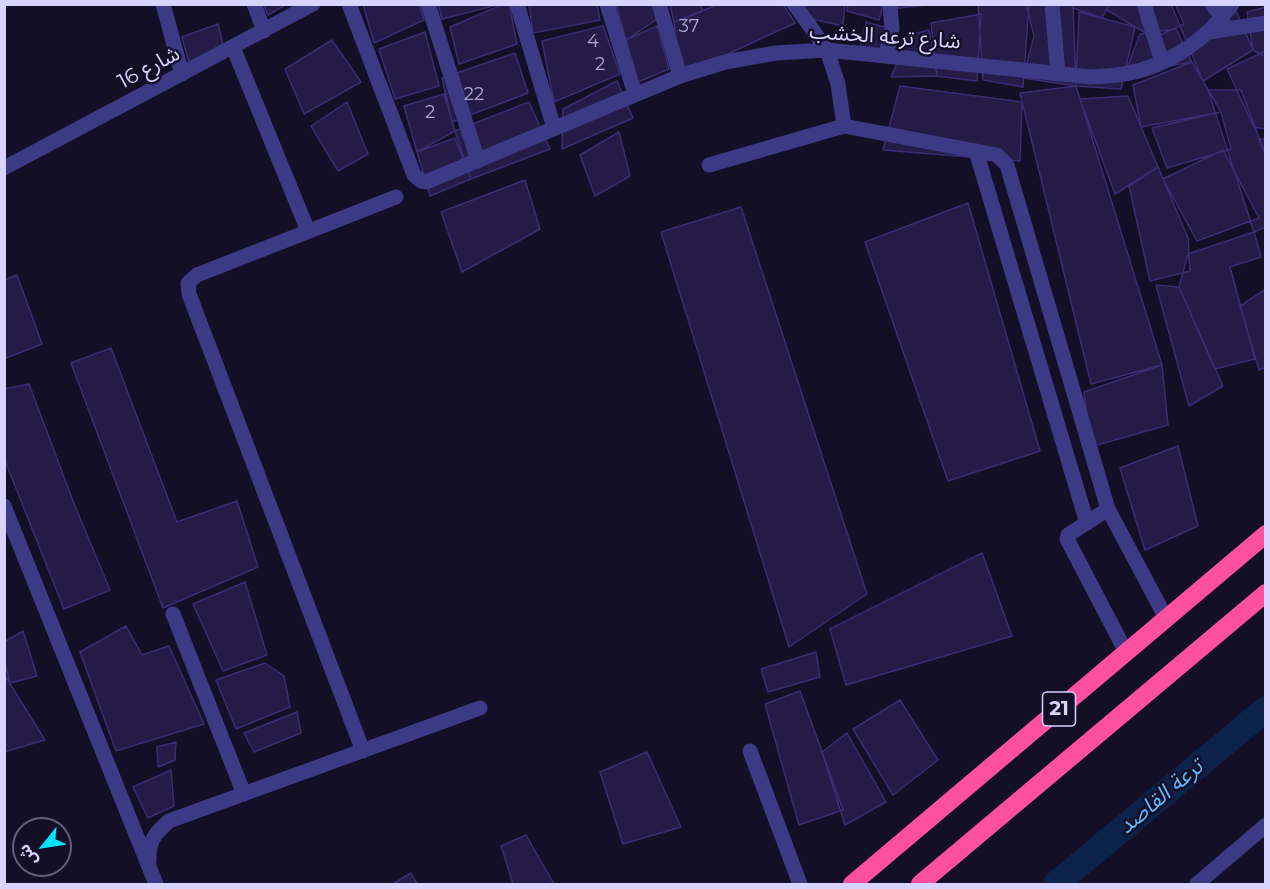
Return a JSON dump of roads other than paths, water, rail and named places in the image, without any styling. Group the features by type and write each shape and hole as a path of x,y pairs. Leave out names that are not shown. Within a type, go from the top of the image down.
{"highway":[{"name":"21","path":"852,885 1266,534"},
{"name":"21","path":"920,885 1266,593"}],"street":[{"path":"163,4 182,74"},
{"path":"254,4 264,32"},
{"name":"شارع 16","path":"4,168 313,4"},
{"name":"شارع ترعه الخشب","path":"349,4 414,176 426,182 680,75 725,62 776,53 827,50 1091,77 1125,74 1162,62 1185,50 1209,32 1223,18 1232,4"},
{"path":"428,4 478,161"},
{"path":"517,4 554,128"},
{"path":"607,4 635,94"},
{"path":"658,4 680,75"},
{"path":"794,4 827,50 838,84 844,126"},
{"path":"886,56 892,29 890,4"},
{"path":"1052,4 1058,74"},
{"path":"1144,4 1162,62"},
{"path":"1212,4 1223,18"},
{"path":"1209,32 1266,23"},
{"path":"233,47 308,231"},
{"path":"709,165 844,126 997,155 1007,165 1108,509 1166,618"},
{"path":"976,151 1087,523"},
{"path":"363,751 189,294 188,283 196,275 396,197"},
{"path":"4,506 156,885"},
{"path":"1108,509 1068,535 1067,539 1126,652"},
{"path":"173,614 244,794"},
{"path":"150,868 148,849 155,833 169,821 480,708"},
{"path":"750,751 800,885"},
{"path":"1197,885 1266,825"}],"waterway":[{"name":"ترعة القاصد","path":"1056,884 1266,709"}]}
